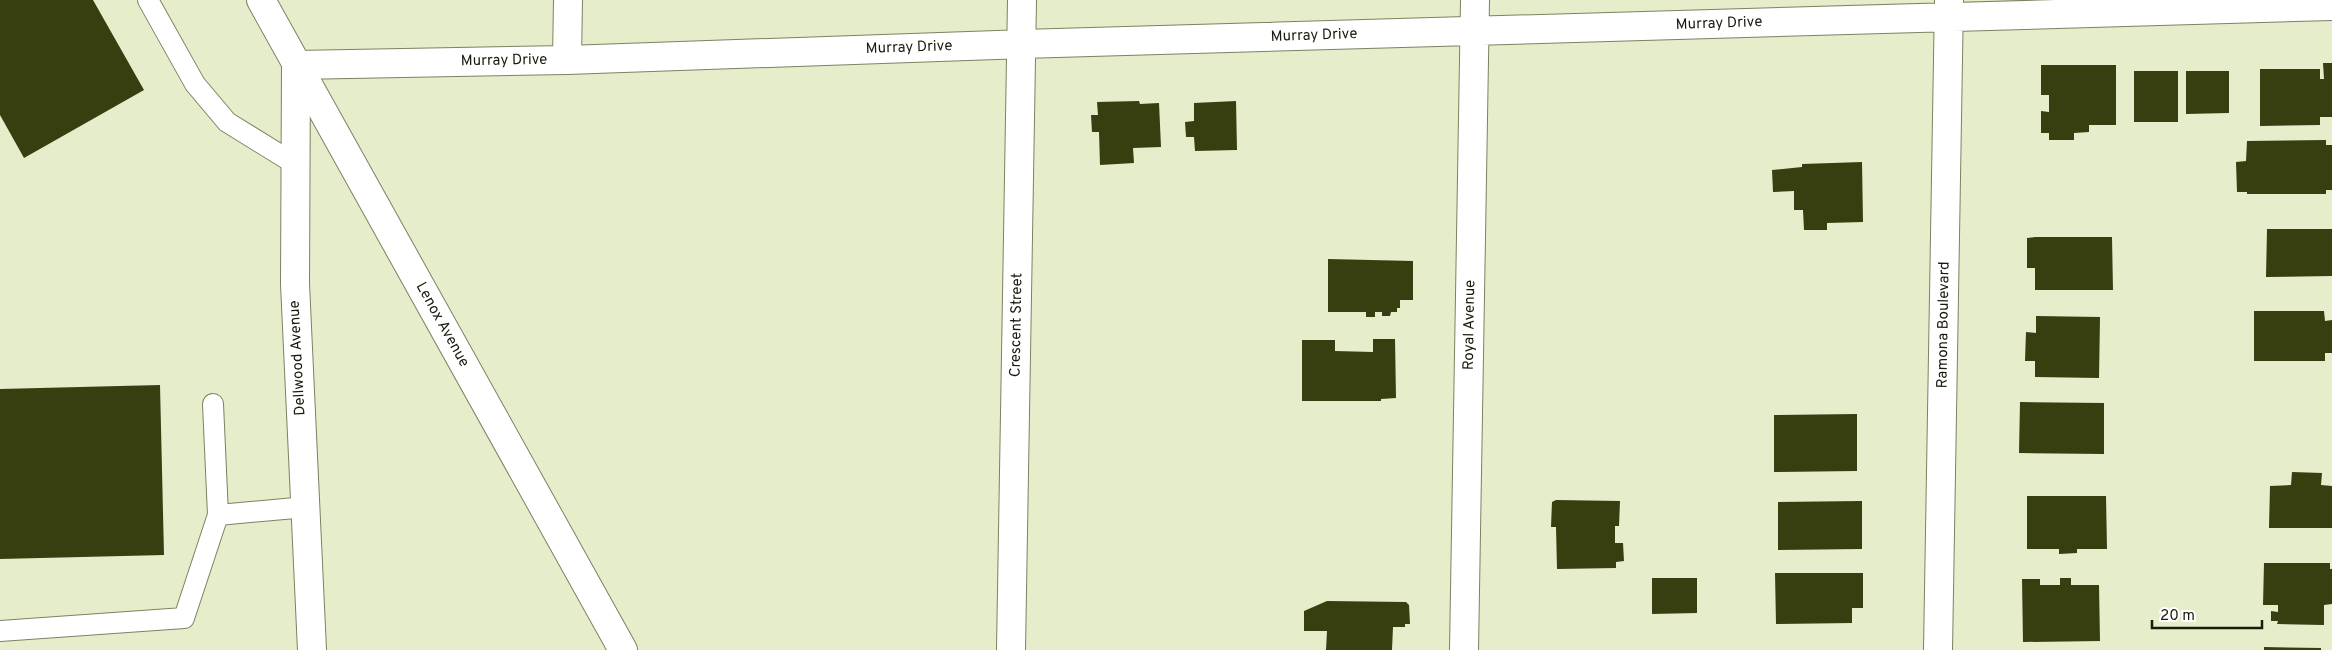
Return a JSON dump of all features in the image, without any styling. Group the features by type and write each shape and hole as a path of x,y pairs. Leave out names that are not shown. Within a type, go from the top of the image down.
{"street":[{"name":"Lenox Avenue","path":"261,0 624,650"},
{"path":"567,60 568,0"},
{"name":"Crescent Street","path":"1011,650 1022,0"},
{"name":"Royal Avenue","path":"1464,650 1475,0"},
{"name":"Murray Drive","path":"296,65 567,60 1022,44 1475,32 1949,8 2332,6"},
{"name":"Ramona Boulevard","path":"1938,650 1949,8"},
{"name":"Dellwood Avenue","path":"296,65 295,284 312,650"}],"lane":[{"path":"148,0 195,84 227,122 295,164"},
{"path":"0,631 184,618 218,515 212,404"},
{"path":"218,515 306,507"}],"building":[{"path":"0,0 93,0 144,90 24,158 0,115"},
{"path":"2323,63 2332,63 2332,117 2320,117 2320,125 2260,126 2260,69 2320,69 2320,79 2324,79"},
{"path":"2041,65 2116,65 2116,125 2089,125 2089,132 2074,133 2074,140 2049,140 2049,133 2041,133 2041,111 2049,112 2049,95 2041,95"},
{"path":"2134,71 2178,71 2178,122 2134,122"},
{"path":"2186,71 2229,71 2229,113 2186,114"},
{"path":"1139,101 1140,104 1159,103 1161,147 1133,148 1134,163 1100,165 1099,132 1092,132 1091,115 1098,115 1097,102"},
{"path":"1236,101 1237,150 1195,151 1194,137 1186,137 1185,122 1194,121 1194,103"},
{"path":"2326,140 2326,145 2332,145 2332,190 2326,190 2326,194 2247,194 2247,192 2237,192 2236,162 2246,161 2247,141"},
{"path":"1862,162 1863,222 1827,223 1827,230 1804,230 1803,210 1794,210 1794,191 1773,192 1772,170 1802,167 1802,164"},
{"path":"2267,229 2332,229 2332,276 2266,277"},
{"path":"2112,237 2113,290 2035,290 2035,268 2027,268 2027,238"},
{"path":"1328,259 1413,261 1413,300 1400,300 1400,308 1397,308 1397,312 1391,312 1390,316 1382,316 1382,312 1375,312 1375,317 1366,317 1366,312 1328,312"},
{"path":"2254,311 2324,311 2325,321 2332,320 2332,353 2325,353 2325,361 2254,361"},
{"path":"2036,316 2100,317 2099,378 2035,377 2035,361 2025,361 2026,332 2036,333"},
{"path":"1373,339 1395,339 1396,398 1381,399 1381,401 1302,401 1302,340 1335,340 1335,351 1373,352"},
{"path":"160,385 164,555 0,559 0,389"},
{"path":"2020,402 2104,403 2104,454 2019,453"},
{"path":"1857,414 1857,471 1774,472 1774,415"},
{"path":"2292,472 2322,473 2321,485 2332,486 2332,528 2269,528 2270,486 2291,485"},
{"path":"2027,496 2106,496 2107,549 2077,549 2077,553 2059,554 2059,549 2027,549"},
{"path":"1556,500 1620,501 1619,526 1615,526 1615,543 1623,543 1624,561 1616,562 1616,568 1557,569 1556,527 1551,527 1552,502"},
{"path":"1862,501 1862,549 1778,550 1778,502"},
{"path":"2264,563 2330,563 2330,569 2332,569 2332,604 2324,605 2324,625 2277,624 2278,621 2271,621 2271,611 2278,612 2278,605 2263,605"},
{"path":"1775,573 1863,573 1863,608 1852,608 1852,623 1776,624"},
{"path":"1652,578 1697,578 1697,613 1652,614"},
{"path":"2060,578 2071,578 2071,585 2099,585 2100,641 2023,642 2022,579 2040,579 2040,585 2060,585"},
{"path":"1327,601 1406,602 1409,605 1410,624 1405,624 1405,627 1393,627 1392,650 1326,650 1327,631 1304,631 1304,611"},
{"path":"2264,647 2321,648 2321,650 2264,650"}]}
